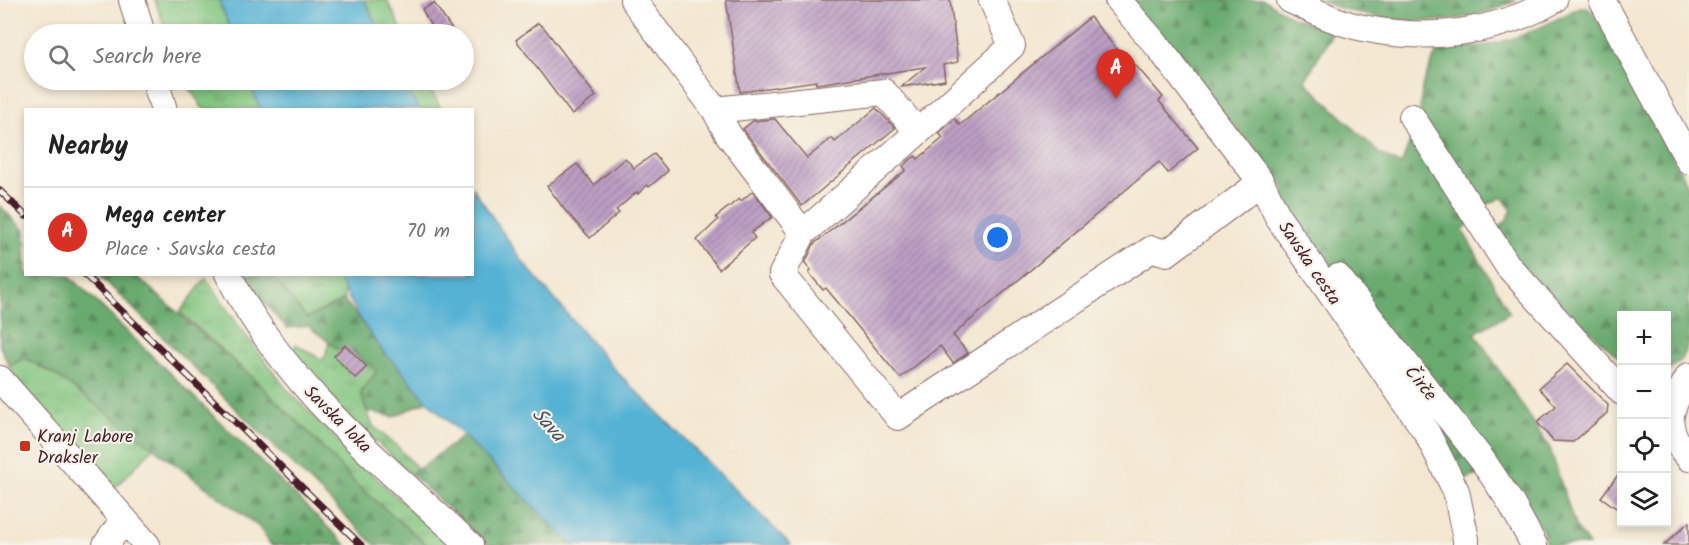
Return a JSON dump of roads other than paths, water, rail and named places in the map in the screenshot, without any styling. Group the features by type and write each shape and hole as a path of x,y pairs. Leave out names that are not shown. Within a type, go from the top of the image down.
{"street":[{"path":"132,0 138,24"},
{"path":"633,0 715,110 728,134 803,233"},
{"path":"992,0 1012,46 803,233 782,274 898,417 1152,249 1167,253 1261,182"},
{"name":"Savska cesta","path":"1118,0 1160,50 1261,182 1290,236 1426,433 1456,491 1467,539 1466,545"},
{"path":"1290,0 1329,18 1362,28 1395,34 1422,35 1474,30 1512,20 1554,0"},
{"path":"1602,0 1689,161"},
{"path":"158,90 163,108"},
{"path":"715,110 884,92 918,132"},
{"path":"1412,117 1508,266 1617,386"},
{"name":"Čirče","path":"1290,236 1327,263 1389,340 1483,461 1511,503 1534,545"},
{"name":"Savska loka","path":"229,276 239,296 272,347 321,404 470,545"},
{"path":"1669,419 1673,404 1689,376"},
{"path":"0,378 147,545"},
{"path":"1671,432 1675,442 1689,458"},
{"path":"106,545 124,519"}],"water":[{"path":"219,0 364,0 376,24 228,24"},
{"path":"253,90 407,90 418,108 260,108"},
{"name":"Sava","path":"474,189 522,261 614,369 791,545 572,545 427,401 384,353 362,322 337,276 474,276"}],"railway":[{"path":"0,191 24,214"},
{"path":"86,276 361,545"}],"place":[{"name":"Mega center","path":"1116,99"},
{"name":"Kranj Labore Draksler","path":"25,446"}]}
